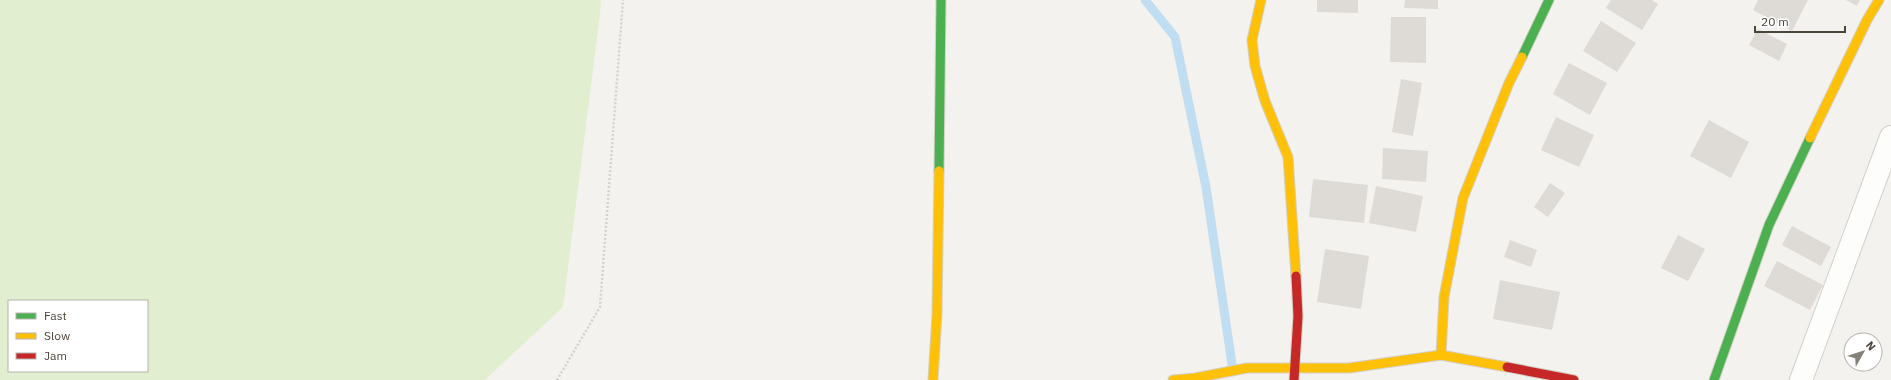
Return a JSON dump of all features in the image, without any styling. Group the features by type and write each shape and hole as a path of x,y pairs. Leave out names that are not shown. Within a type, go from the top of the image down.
{"street":[{"path":"933,380 937,307 941,0"},
{"path":"1262,0 1252,40 1254,60 1265,101 1275,122 1288,157 1296,265 1298,316 1294,380"},
{"path":"1441,355 1444,297 1463,198 1509,83 1549,0"},
{"path":"1714,380 1768,225 1867,20 1879,0"},
{"path":"1801,380 1891,137"},
{"path":"1173,380 1195,378 1247,368 1349,368 1441,355 1574,380"}],"path":[{"path":"557,380 600,307 623,0"}],"green space":[{"path":"0,0 601,0 563,307 485,380 0,380"}],"building":[{"path":"1317,0 1358,0 1358,13 1317,12"},
{"path":"1405,0 1438,0 1438,9 1404,8"},
{"path":"1611,0 1652,0 1658,4 1642,30 1606,8"},
{"path":"1758,0 1808,0 1792,31 1753,10"},
{"path":"1846,0 1860,0 1857,6"},
{"path":"1391,17 1426,17 1426,63 1390,62"},
{"path":"1601,21 1636,43 1617,72 1583,51"},
{"path":"1758,29 1787,44 1779,61 1749,45"},
{"path":"1569,63 1607,83 1590,115 1553,94"},
{"path":"1401,79 1422,83 1413,136 1392,132"},
{"path":"1556,117 1594,135 1579,167 1541,150"},
{"path":"1709,120 1749,142 1731,178 1690,156"},
{"path":"1383,148 1428,151 1426,182 1382,179"},
{"path":"1313,179 1368,185 1364,223 1309,217"},
{"path":"1550,183 1565,193 1548,217 1534,207"},
{"path":"1376,186 1423,196 1416,232 1369,223"},
{"path":"1792,226 1831,247 1821,266 1782,245"},
{"path":"1678,235 1705,249 1688,281 1661,268"},
{"path":"1510,240 1537,250 1531,267 1504,257"},
{"path":"1325,249 1369,256 1361,309 1317,302"},
{"path":"1777,261 1823,285 1810,310 1764,286"},
{"path":"1500,280 1560,292 1552,330 1493,319"}],"waterway":[{"path":"1145,0 1175,37 1206,187 1233,371"}],"traffic: fast":[{"path":"939,171 941,0"},
{"path":"1522,57 1549,0"},
{"path":"1714,380 1769,225 1810,138"}],"traffic: slow":[{"path":"1261,0 1252,40 1255,66 1265,101 1288,157 1296,276"},
{"path":"1810,138 1867,20 1879,0"},
{"path":"1441,355 1444,297 1463,198 1509,83 1522,57"},
{"path":"933,380 937,314 939,171"},
{"path":"1173,380 1195,378 1247,368 1349,368 1441,355 1507,367"}],"traffic: jam":[{"path":"1294,380 1298,316 1296,276"},
{"path":"1507,367 1574,380"}]}
